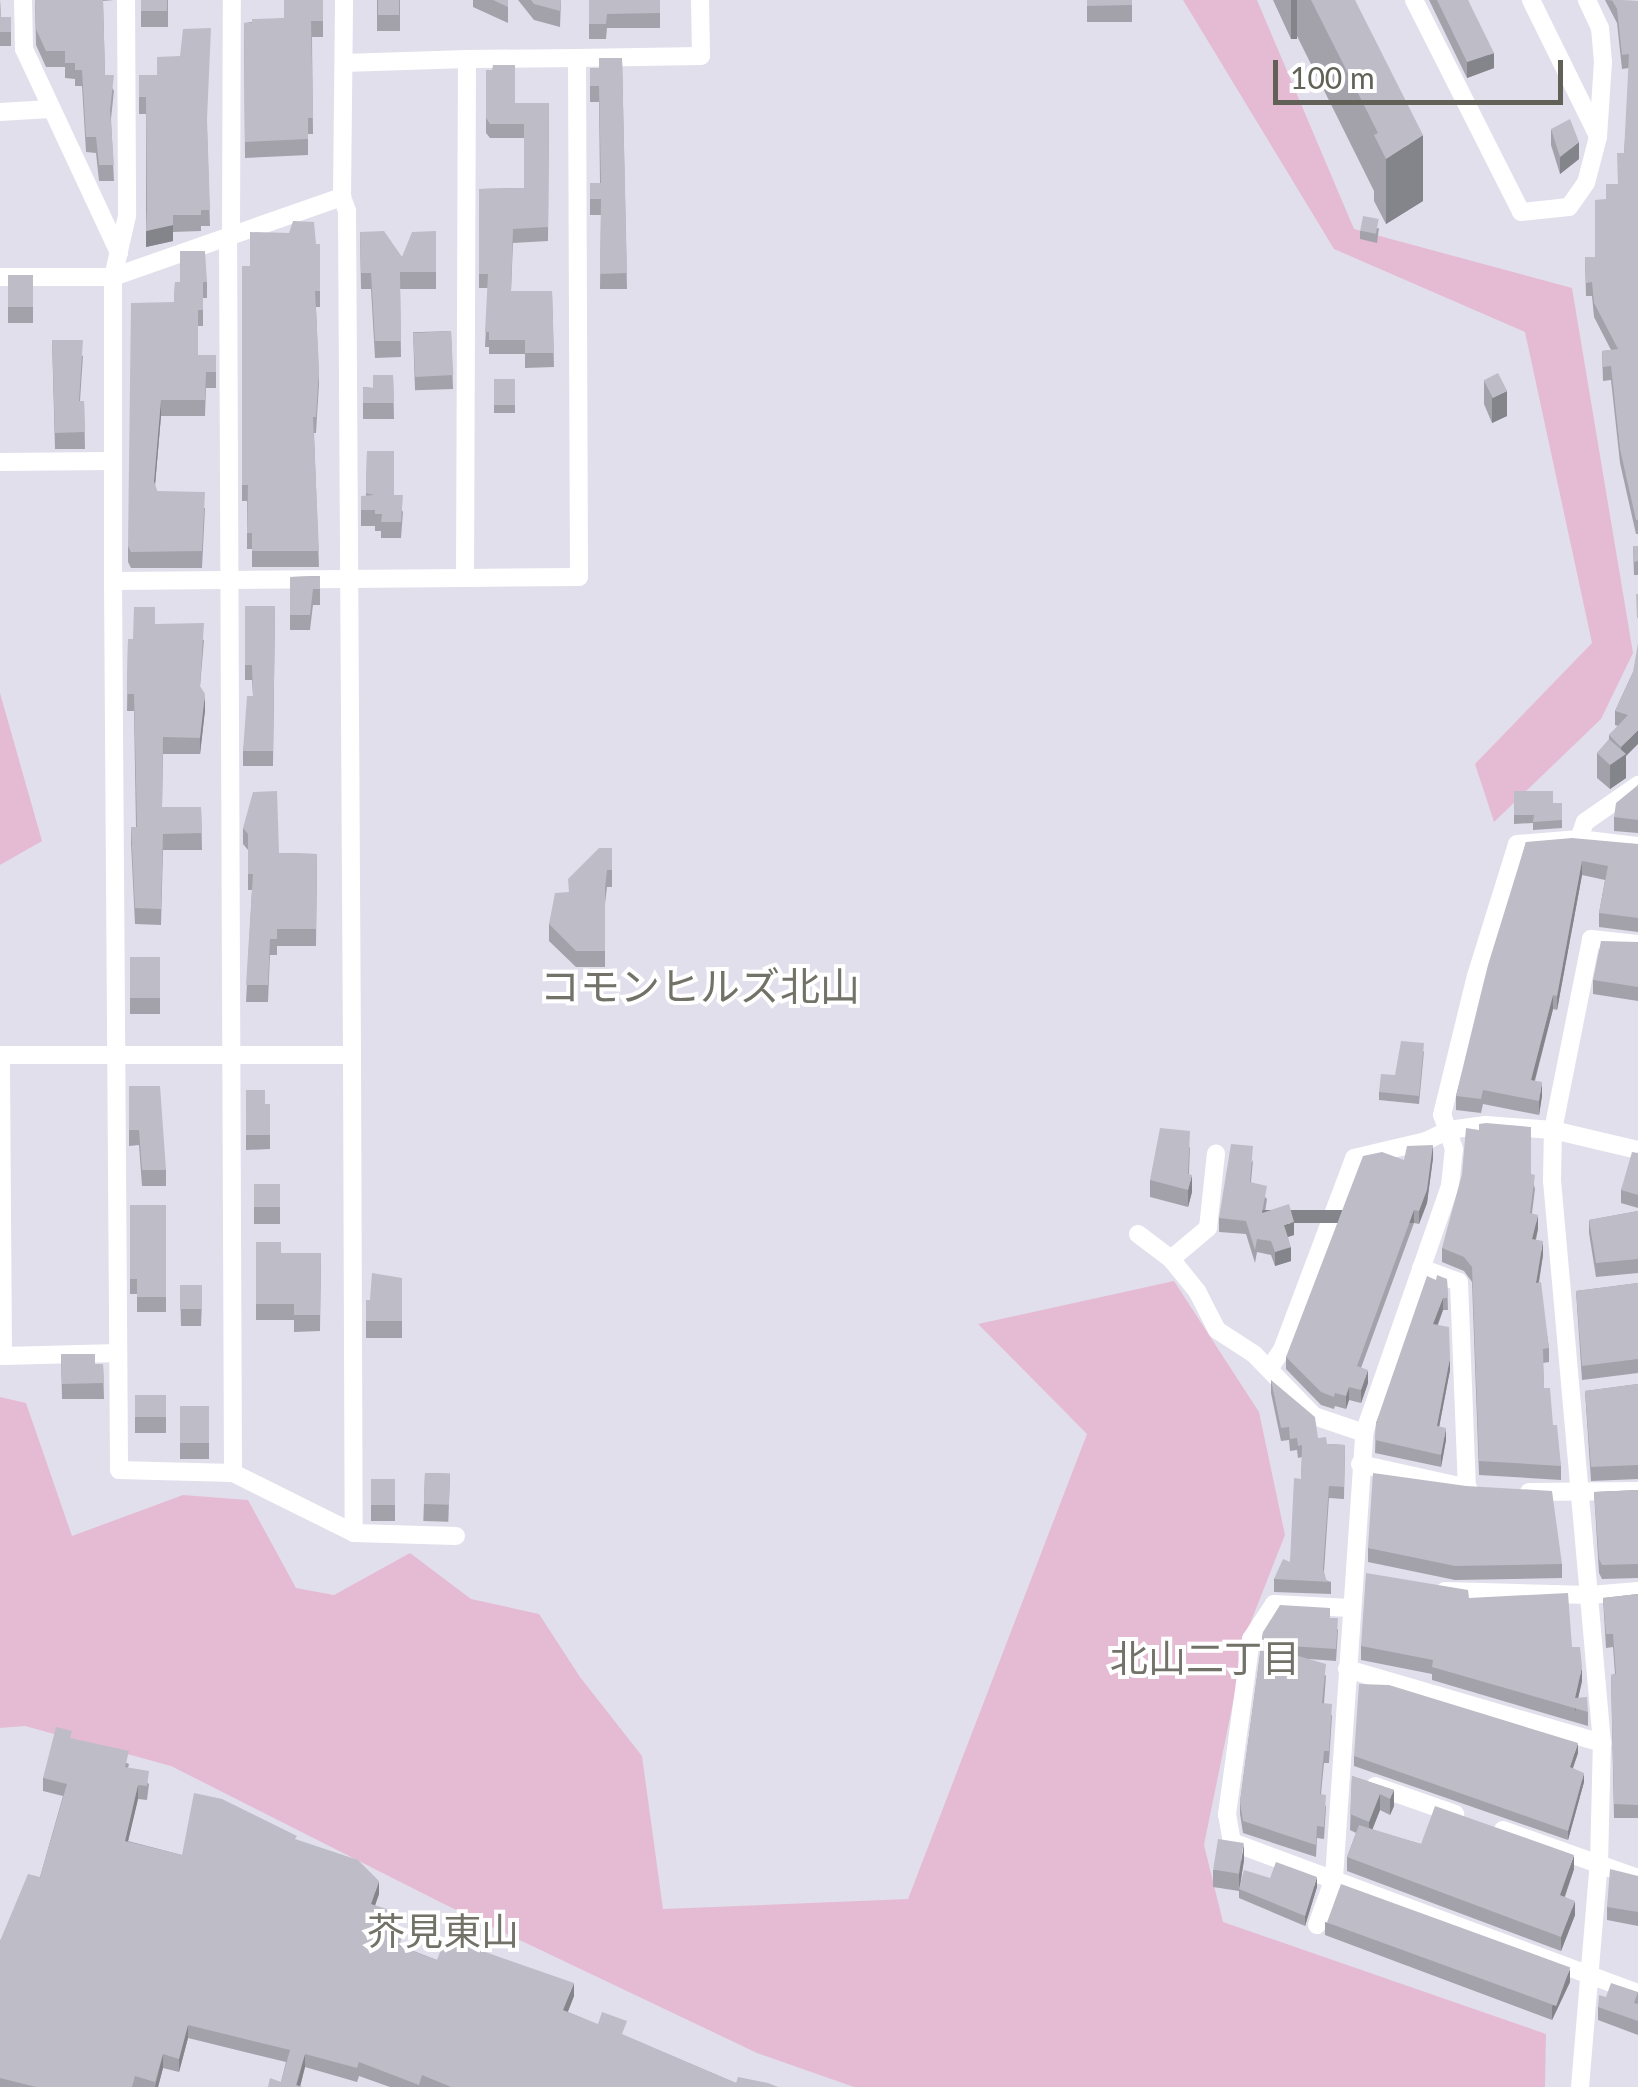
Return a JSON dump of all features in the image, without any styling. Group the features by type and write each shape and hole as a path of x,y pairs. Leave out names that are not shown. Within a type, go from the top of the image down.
{"street":[{"path":"24,0 24,49 119,253"},
{"path":"126,0 127,216 113,276 110,461 119,1470 233,1473 354,1534 456,1536"},
{"path":"232,0 229,580 233,1473"},
{"path":"344,0 342,197 347,211 354,1534"},
{"path":"344,63 701,56 700,0"},
{"path":"1414,0 1521,212 1569,207 1586,183 1598,137 1603,62 1600,28 1587,0"},
{"path":"1530,0 1598,137"},
{"path":"113,581 580,576 577,58"},
{"path":"465,578 468,59"},
{"path":"0,112 50,109"},
{"path":"0,277 113,276 342,197"},
{"path":"0,462 110,461"},
{"path":"1580,839 1585,822 1638,784"},
{"path":"1317,1925 1334,1878 1350,1608 1360,1573 1360,1464 1364,1433 1450,1186 1454,1149 1442,1114 1476,976 1516,844 1580,839 1638,846"},
{"path":"1580,2087 1599,1864 1602,1743 1580,1494 1580,1393 1571,1293 1552,1180 1553,1130 1591,939 1638,944"},
{"path":"118,1353 2,1356 2,1055 352,1055"},
{"path":"1269,1369 1282,1350 1354,1158 1426,1141 1449,1130 1486,1125 1553,1130 1638,1150"},
{"path":"1171,1259 1208,1228 1216,1153"},
{"path":"1138,1234 1171,1259 1197,1292 1217,1330 1269,1369 1314,1416 1364,1433"},
{"path":"1421,1268 1459,1282 1486,1489"},
{"path":"1360,1464 1486,1489 1580,1494 1638,1490"},
{"path":"1420,1585 1454,1592 1638,1592"},
{"path":"1350,1608 1274,1604 1250,1638 1227,1814 1232,1842 1638,1993"},
{"path":"1348,1669 1602,1743"},
{"path":"1342,1774 1638,1878"}],"shaded area":[{"path":"1183,0 1257,0 1354,229 1572,288 1633,653 1601,719 1494,822 1475,764 1592,643 1525,332 1334,249"},
{"path":"0,693 42,841 0,865"},
{"path":"1174,1281 1259,1412 1285,1535 1248,1629 1204,1845 1223,1922 1546,2034 1545,2087 854,2087 757,2053 446,1905 171,1766 25,1726 0,1728 0,1397 26,1403 72,1536 183,1495 248,1500 296,1588 334,1595 410,1553 471,1599 539,1614 580,1677 642,1756 663,1909 908,1899 1087,1434 978,1324"}],"building":[{"path":"0,0 1,17 11,17 11,32 0,32"},
{"path":"35,0 103,0 105,75 114,75 110,110 114,165 99,165 96,137 86,137 82,70 75,70 75,63 65,63 65,51 46,51 36,29"},
{"path":"141,0 167,0 167,11 141,11"},
{"path":"284,0 323,0 323,21 311,21 313,118 308,118 308,139 245,142 244,23 284,18"},
{"path":"378,0 399,0 399,15 378,15"},
{"path":"531,0 561,0 560,11 534,4"},
{"path":"589,0 660,0 660,13 607,14 606,24 589,24"},
{"path":"1087,0 1132,0 1132,5 1087,6"},
{"path":"1311,0 1355,0 1423,135 1386,159 1374,135 1378,133"},
{"path":"1437,0 1468,0 1494,53 1467,62"},
{"path":"1612,0 1638,1 1638,520 1620,449 1611,366 1603,367 1602,351 1618,349 1594,303 1592,282 1586,283 1585,257 1595,257 1595,200 1606,199 1606,184 1618,184 1617,153 1624,153 1629,54 1622,55 1617,9"},
{"path":"211,28 207,119 210,210 201,210 201,215 173,215 173,225 146,231 146,97 139,97 139,75 157,75 157,57 180,56 183,29"},
{"path":"599,58 622,58 627,273 600,274 601,199 590,199 590,183 601,183 599,86 590,86 590,68 599,68"},
{"path":"493,65 515,65 515,103 549,103 548,227 513,229 511,291 552,291 554,353 525,353 525,340 489,340 489,332 485,332 488,274 479,274 479,189 524,188 524,124 490,124 486,118 486,70 492,70"},
{"path":"1570,119 1579,142 1560,157 1551,129"},
{"path":"1363,216 1379,219 1376,234 1360,231"},
{"path":"293,221 314,222 316,244 320,244 320,291 315,291 319,368 313,417 319,551 252,551 252,533 247,533 248,485 242,485 242,266 250,266 250,232 289,233"},
{"path":"384,231 402,257 412,232 436,231 436,272 400,272 401,341 375,341 371,273 361,273 360,232"},
{"path":"180,251 205,251 207,282 203,282 203,310 198,310 198,355 216,355 216,372 206,372 205,400 161,400 154,481 157,491 205,492 202,551 131,552 131,303 174,302 175,282 180,282"},
{"path":"8,275 33,275 33,307 8,307"},
{"path":"451,331 453,375 415,377 413,333"},
{"path":"52,340 83,340 79,401 84,401 85,432 55,433"},
{"path":"1498,373 1507,391 1493,398 1484,380"},
{"path":"373,375 393,375 394,403 363,403 363,387 373,388"},
{"path":"494,379 515,379 515,405 494,405"},
{"path":"367,451 394,451 394,495 403,495 401,522 381,522 382,514 361,510 361,496 374,495 366,493"},
{"path":"1633,546 1638,546 1638,561 1634,562"},
{"path":"320,576 320,589 313,589 310,615 290,615 290,577"},
{"path":"245,606 275,606 273,751 243,751 247,696 253,696 252,665 245,665"},
{"path":"134,607 155,607 155,624 204,623 200,686 205,694 200,738 163,737 162,807 201,807 202,833 163,834 161,909 135,908 131,827 137,827 134,694 127,694 128,639 133,639"},
{"path":"1638,643 1638,730 1621,747 1609,735 1628,715 1615,711 1633,672"},
{"path":"1609,739 1626,754 1610,765 1597,753"},
{"path":"1638,785 1638,820 1614,817 1616,803"},
{"path":"277,791 279,853 317,854 316,929 277,929 277,939 270,939 268,985 246,985 253,874 248,874 248,834 243,828 253,792"},
{"path":"1514,791 1553,791 1553,803 1562,803 1562,820 1533,822 1534,815 1514,815"},
{"path":"1572,838 1638,844 1638,918 1599,913 1608,866 1582,861 1557,996 1553,995 1531,1080 1542,1082 1539,1101 1483,1090 1481,1099 1456,1096 1488,965 1526,842"},
{"path":"599,848 612,848 612,870 607,870 605,889 605,951 576,951 549,924 555,893 569,892 568,879"},
{"path":"1601,941 1638,942 1638,987 1593,980"},
{"path":"130,957 160,957 160,998 130,998"},
{"path":"1401,1041 1424,1043 1419,1096 1379,1092 1381,1074 1395,1075"},
{"path":"129,1086 160,1086 166,1170 142,1170 139,1130 129,1130"},
{"path":"246,1090 265,1090 265,1104 270,1104 270,1135 246,1135"},
{"path":"1479,1124 1531,1127 1531,1174 1535,1175 1530,1213 1538,1215 1532,1239 1543,1241 1536,1283 1541,1282 1549,1348 1543,1349 1544,1388 1550,1388 1561,1466 1479,1461 1472,1267 1464,1257 1442,1248 1462,1174 1466,1128 1479,1130"},
{"path":"1160,1128 1190,1131 1188,1174 1192,1175 1188,1190 1150,1180"},
{"path":"1231,1144 1253,1146 1250,1182 1267,1186 1262,1213 1289,1204 1294,1222 1284,1225 1291,1247 1275,1252 1271,1241 1257,1239 1255,1250 1246,1221 1219,1218"},
{"path":"1433,1145 1427,1190 1419,1211 1414,1210 1357,1366 1368,1370 1361,1390 1349,1387 1346,1396 1335,1393 1334,1397 1321,1392 1286,1357 1363,1156 1382,1152 1404,1160 1407,1146"},
{"path":"1632,1152 1638,1153 1638,1195 1621,1190"},
{"path":"254,1184 280,1184 280,1207 254,1207"},
{"path":"130,1205 166,1205 166,1297 137,1297 137,1279 130,1279"},
{"path":"1638,1211 1638,1259 1596,1263 1589,1220"},
{"path":"256,1242 281,1242 281,1253 321,1253 320,1315 294,1315 294,1304 256,1304"},
{"path":"372,1273 402,1278 402,1321 366,1321"},
{"path":"1437,1275 1447,1279 1448,1298 1443,1298 1433,1324 1449,1327 1450,1358 1437,1426 1446,1428 1441,1455 1375,1440 1376,1423 1427,1276 1436,1280"},
{"path":"1638,1283 1638,1359 1582,1366 1576,1291"},
{"path":"180,1285 202,1285 202,1309 180,1309"},
{"path":"61,1354 95,1354 95,1364 103,1364 104,1383 62,1384"},
{"path":"1271,1380 1315,1417 1318,1438 1326,1437 1327,1444 1345,1445 1344,1487 1329,1486 1323,1569 1326,1580 1331,1582 1274,1579 1283,1559 1290,1562 1294,1478 1301,1479 1302,1445 1298,1446 1297,1438 1290,1439 1289,1427 1281,1428"},
{"path":"1638,1384 1638,1465 1591,1467 1585,1391"},
{"path":"135,1395 166,1395 166,1417 135,1417"},
{"path":"180,1406 209,1406 209,1443 180,1443"},
{"path":"425,1473 450,1474 449,1505 424,1504"},
{"path":"1373,1473 1466,1486 1552,1491 1562,1564 1455,1566 1368,1548"},
{"path":"371,1479 395,1479 395,1505 371,1505"},
{"path":"1638,1490 1638,1564 1602,1565 1594,1492"},
{"path":"1366,1573 1468,1590 1469,1598 1568,1593 1572,1647 1580,1647 1582,1667 1575,1698 1587,1697 1588,1712 1432,1667 1433,1660 1361,1646"},
{"path":"1638,1594 1638,1805 1614,1804 1611,1675 1616,1674 1613,1634 1606,1634 1603,1598"},
{"path":"1280,1605 1330,1608 1330,1618 1338,1618 1336,1649 1289,1646 1288,1653 1326,1664 1322,1703 1332,1704 1329,1751 1324,1751 1320,1794 1326,1795 1324,1827 1317,1826 1316,1845 1243,1821 1240,1802 1263,1632"},
{"path":"1359,1684 1389,1685 1578,1743 1570,1767 1584,1773 1568,1831 1354,1756"},
{"path":"56,1727 72,1731 70,1738 129,1751 125,1767 149,1771 147,1786 138,1785 125,1841 182,1855 194,1793 222,1799 297,1836 295,1839 358,1860 379,1881 371,1904 393,1911 387,1928 403,1934 399,1946 437,1960 447,1933 473,1943 471,1947 574,1983 563,2010 598,2024 602,2012 627,2021 622,2034 736,2083 738,2077 778,2087 451,2087 422,2075 419,2085 359,2062 357,2068 305,2054 296,2085 303,2087 268,2087 270,2078 281,2082 290,2050 188,2025 179,2059 163,2054 155,2082 135,2076 132,2087 36,2087 0,2078 0,1941 28,1874 40,1877 67,1784 43,1778"},
{"path":"1352,1776 1394,1790 1390,1799 1380,1794 1369,1822 1350,1814"},
{"path":"1435,1806 1574,1855 1560,1895 1575,1901 1561,1937 1347,1857 1359,1825 1421,1844"},
{"path":"1218,1839 1244,1843 1239,1874 1213,1870"},
{"path":"1276,1862 1317,1877 1305,1916 1239,1889 1244,1870 1270,1878"},
{"path":"1610,1869 1638,1876 1638,1912 1607,1907"},
{"path":"1341,1884 1570,1967 1556,2006 1327,1923"},
{"path":"1611,1983 1638,1992 1634,2003 1638,2004 1638,2021 1598,2007 1599,1995 1606,1997"}],"district":[{"name":"コモンヒルズ北山","path":"700,986"},
{"name":"北山二丁目","path":"1205,1658"},
{"name":"芥見東山","path":"443,1931"}]}
